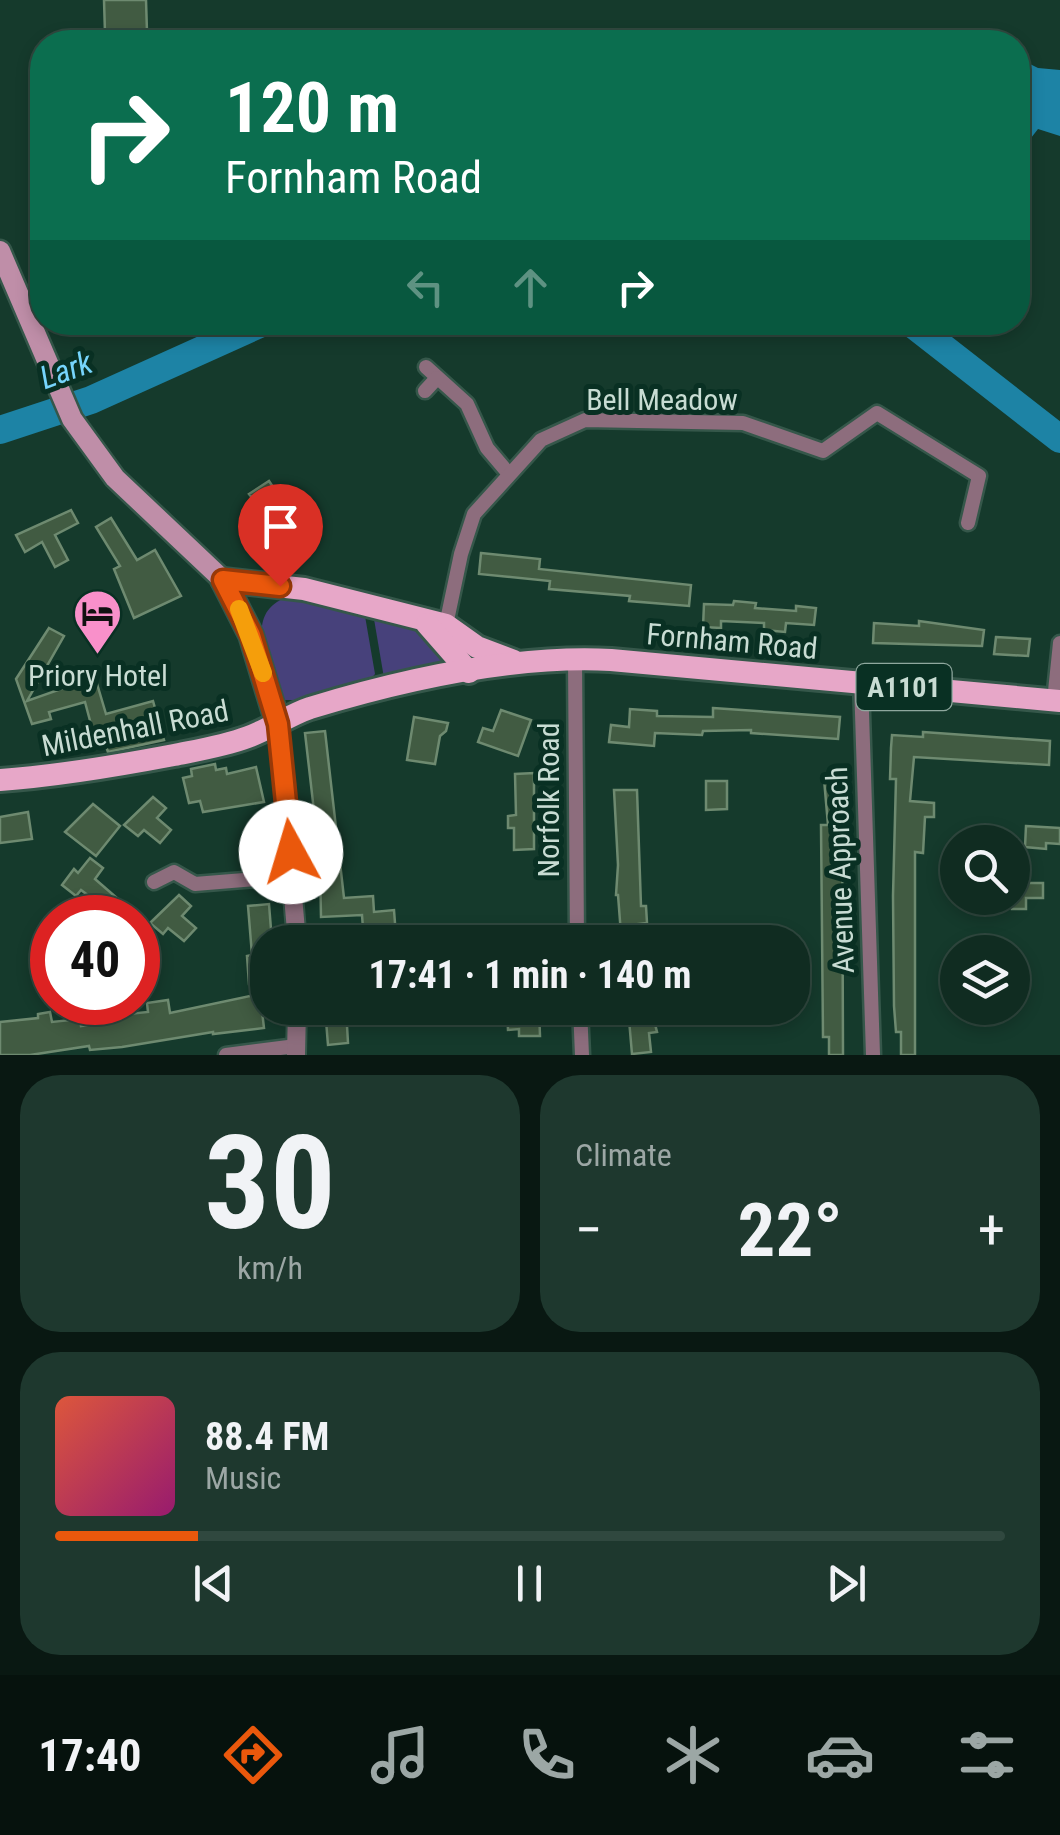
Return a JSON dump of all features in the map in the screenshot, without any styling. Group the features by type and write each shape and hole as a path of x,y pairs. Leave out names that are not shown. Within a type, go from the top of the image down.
{"main road":[{"path":"0,252 30,324"},
{"path":"34,335 72,419 115,478 218,576 251,635 278,724"},
{"name":"Fornham Road","path":"218,576 333,595 435,623 477,647 517,662"},
{"path":"251,635 260,601 280,586"},
{"path":"435,623 469,672"},
{"name":"Fornham Road","path":"278,724 308,709 469,672 517,662 575,658 1057,701"},
{"name":"Mildenhall Road","path":"0,780 43,777 218,746 278,724"}],"street":[{"path":"425,391 432,372 467,404 487,448 508,474"},
{"name":"Bell Meadow","path":"435,623 474,514 541,440 585,420 743,423 823,451 877,414 979,476 968,522"},
{"path":"1057,701 1060,643"},
{"name":"Norfolk Road","path":"575,658 577,925"},
{"name":"Avenue Approach","path":"861,682 873,1055"},
{"path":"278,724 296,925"},
{"path":"154,882 174,872 195,884 294,876"},
{"path":"226,1055 296,1051 297,1025"},
{"path":"581,1025 582,1055"}],"shaded area":[{"path":"291,596 365,616 375,674 369,681 297,700 285,700 277,694 264,651 262,624 276,603"},
{"path":"381,616 436,633 459,663 384,678 374,619"}],"water":[{"path":"1030,64 1060,70 1060,136 1038,129 1030,139"}],"building":[{"path":"104,0 146,0 147,30 105,30"},
{"path":"269,481 277,493 262,503 288,528 297,518 307,527 269,567 251,550 251,535 263,523 246,507 253,499 249,494"},
{"path":"71,510 78,523 55,535 68,560 55,567 42,542 25,552 16,535"},
{"path":"111,518 137,560 155,550 181,596 134,618 114,569 120,566 96,527"},
{"path":"481,553 540,559 539,569 691,585 689,606 549,589 550,581 479,574"},
{"path":"734,601 756,603 755,608 816,608 814,625 786,623 785,632 764,630 764,623 721,621 721,628 703,627 704,604 733,605"},
{"path":"919,621 984,630 982,646 873,643 874,623 919,626"},
{"path":"49,628 64,636 27,701 95,677 106,714 153,701 164,740 108,752 99,727 92,728 85,702 49,712 51,719 32,724 16,679"},
{"path":"996,637 1030,639 1028,656 994,654"},
{"path":"713,708 840,717 838,739 751,730 703,731 702,735 655,733 654,746 609,742 611,725 629,727 630,709 657,711 657,716 713,717"},
{"path":"501,710 531,720 518,756 478,742 483,728 493,731"},
{"path":"414,717 448,723 440,736 435,764 407,760"},
{"path":"325,731 344,898 373,896 374,912 394,910 395,925 363,925 362,915 321,917 320,863 305,733"},
{"path":"923,732 1050,741 1049,765 914,757 910,801 934,803 934,817 925,817 923,853 915,852 915,1055 901,1055 901,1032 896,1032 894,1006 896,779 890,779 891,748 892,735 923,737"},
{"path":"215,764 216,770 226,768 227,774 256,767 264,802 203,812 200,801 189,803 183,778 192,776 191,769"},
{"path":"534,773 534,849 514,850 514,828 508,828 508,816 516,815 515,774"},
{"path":"842,778 843,1055 829,1055 829,1037 823,1037 821,825 828,825 824,779"},
{"path":"706,781 727,781 727,809 706,810"},
{"path":"614,790 637,790 641,906 646,906 647,923 620,925 616,895"},
{"path":"153,797 166,808 157,818 171,830 160,843 144,830 138,836 124,825"},
{"path":"93,804 120,826 96,856 65,832"},
{"path":"28,812 32,839 0,843 0,817"},
{"path":"1030,826 1060,828 1060,844 1046,843 1046,849 1030,847"},
{"path":"90,858 103,868 95,879 113,895 88,895 81,890 75,895 62,885 74,869 78,873"},
{"path":"1030,883 1043,883 1043,898 1030,898"},
{"path":"179,895 191,906 182,916 196,928 184,941 168,928 163,934 160,913"},
{"path":"269,904 271,925 250,925 250,930 248,906"},
{"path":"250,996 250,1025 264,1028 122,1047 90,1050 89,1046 30,1055 0,1055 0,1022 30,1019 30,1025 160,1025 160,1001 168,1000 170,1013"},
{"path":"326,1025 347,1025 348,1043 328,1045"},
{"path":"508,1025 540,1025 540,1036 519,1036 519,1029 508,1030"},
{"path":"629,1025 655,1025 657,1032 649,1033 651,1052 632,1054"}],"waterway":[{"name":"Lark","path":"0,430 91,400 235,335"},
{"name":"Lark","path":"927,335 1060,439"}],"slow traffic":[{"path":"239,609 263,673"}],"place":[{"name":"Priory Hotel","path":"98,656"}],"route":[{"path":"280,586 223,580 251,635 278,724 291,852"}]}
